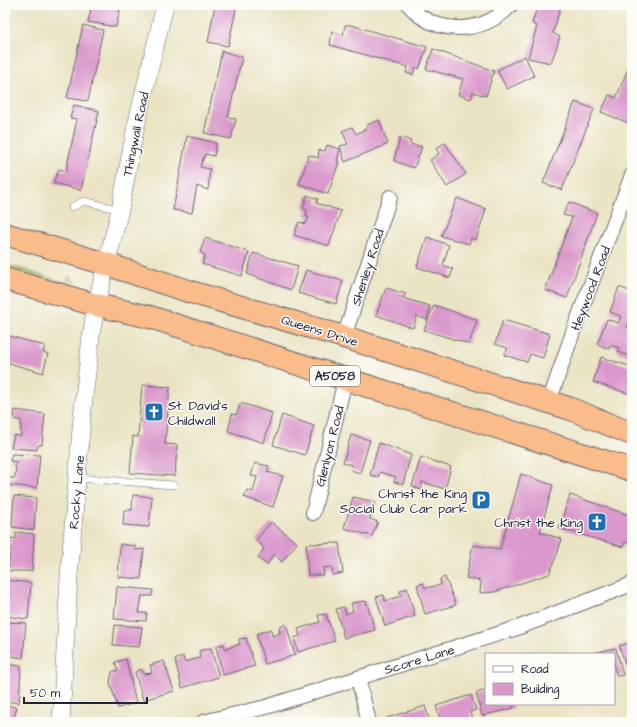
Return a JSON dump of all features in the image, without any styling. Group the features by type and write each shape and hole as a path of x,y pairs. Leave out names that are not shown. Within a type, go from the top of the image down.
{"highway":[{"name":"Queens Drive","path":"5,234 106,264 194,293 344,337 571,409 632,434"},
{"name":"A5058","path":"5,279 96,305 150,318 632,470"},
{"path":"571,409 632,424"}],"street":[{"name":"Thingwall Road","path":"106,264 120,210 135,130 165,5"},
{"path":"409,5 420,16 440,25 462,28 483,24 502,14 511,5"},
{"name":"Heywood Road","path":"549,402 574,329 629,192 632,176"},
{"name":"Shenley Road","path":"344,337 390,197"},
{"name":"Rocky Lane","path":"61,722 69,578 82,417 96,305 106,264"},
{"name":"Glenlyon Road","path":"313,513 345,380"},
{"name":"Score Lane","path":"203,722 266,707 517,628 632,584"},
{"path":"358,678 369,722"}],"lane":[{"path":"72,207 84,201 120,210"},
{"path":"77,478 173,485"}],"path":[{"path":"611,5 632,12"}],"green space":[{"path":"12,266 66,283 69,276 73,279 78,288 77,290 9,272"}],"building":[{"path":"92,5 121,5 116,27 88,22"},
{"path":"215,5 237,5 228,46 208,42"},
{"path":"538,5 561,5 553,33 560,37 551,63 528,58 537,26 532,23"},
{"path":"83,25 103,30 88,101 67,98"},
{"path":"345,25 351,25 427,47 419,69 416,67 413,75 406,73 408,67 330,45 332,31 343,35"},
{"path":"433,49 494,71 486,96 473,92 471,99 458,95 463,79 426,69"},
{"path":"222,51 242,57 228,117 236,119 231,139 204,133"},
{"path":"525,56 534,76 507,89 497,70"},
{"path":"632,59 631,124 601,112 609,95 616,98"},
{"path":"575,102 594,109 562,190 543,183"},
{"path":"74,105 99,111 81,190 53,183 59,169 66,171 77,119 70,118"},
{"path":"379,120 388,144 345,162 340,146 348,144 342,131 352,127 356,134 367,128 367,125"},
{"path":"187,136 216,143 214,156 205,154 200,167 210,169 208,190 197,186 192,213 173,210"},
{"path":"400,137 411,141 410,144 422,147 414,168 394,161"},
{"path":"445,143 466,174 447,187 430,160 439,154 436,148"},
{"path":"327,145 340,149 337,161 339,162 328,194 299,184 309,155 318,158 319,150 325,151"},
{"path":"307,195 318,199 316,203 341,211 329,246 294,235 299,222 306,224 309,217 306,217 307,210 303,208"},
{"path":"457,198 486,209 476,240 471,238 469,244 441,236"},
{"path":"569,202 597,213 567,298 545,290 572,217 563,215"},
{"path":"427,237 449,245 443,265 453,269 450,278 417,267"},
{"path":"205,238 249,252 242,276 202,264 205,255 200,252"},
{"path":"253,253 298,266 291,290 247,274"},
{"path":"306,270 343,281 336,304 298,293"},
{"path":"619,287 632,292 632,326 628,325 627,327 632,328 632,348 629,356 618,352 619,348 610,345 609,349 597,344 607,319 618,323 621,316 610,312"},
{"path":"386,288 406,294 403,298 430,306 427,320 417,316 413,328 376,315"},
{"path":"434,305 477,320 469,344 424,330"},
{"path":"503,320 550,334 543,358 530,354 527,362 504,355 508,348 495,344"},
{"path":"6,335 45,346 43,352 48,354 43,373 5,362"},
{"path":"601,357 632,367 632,388 630,394 593,382"},
{"name":"St. David's Childwall","path":"142,385 170,387 165,444 177,445 175,476 130,473 133,436 138,437"},
{"path":"241,403 272,413 264,443 228,431 232,414 236,415"},
{"path":"15,410 45,414 42,445 38,445 37,450 11,448 14,435 21,436 21,421 14,419"},
{"path":"282,415 314,426 305,455 273,445"},
{"path":"351,435 370,440 360,473 351,470 352,465 343,463"},
{"path":"379,443 411,455 403,484 394,482 396,477 380,472 378,477 370,475"},
{"path":"12,454 40,455 37,488 8,485 8,478 15,478 16,462 10,461"},
{"path":"421,457 451,467 445,489 422,482 421,490 412,486"},
{"path":"255,463 269,466 267,472 283,476 273,507 244,497 247,490 253,492 257,477 251,476"},
{"path":"521,474 553,485 540,532 562,539 557,554 549,574 494,592 480,593 481,581 466,578 473,545 500,549"},
{"path":"133,495 152,497 149,527 123,525 124,510 132,510"},
{"name":"Christ the King","path":"570,495 632,516 632,544 625,542 623,547 559,528"},
{"path":"14,496 36,498 34,530 12,527"},
{"path":"353,497 375,502 370,519 378,522 372,536 344,528"},
{"path":"271,522 297,543 282,562 274,554 267,565 258,558 264,548 256,540"},
{"path":"16,532 34,534 32,571 8,571 11,538 16,539"},
{"path":"339,543 343,573 333,575 332,567 323,568 324,575 308,575 306,544"},
{"path":"120,544 135,546 136,550 144,549 141,579 118,577"},
{"path":"445,577 456,605 425,614 417,585 423,583 425,588 441,585 440,579"},
{"path":"5,580 31,583 28,619 5,616"},
{"path":"117,587 153,590 152,596 142,596 139,613 147,613 146,621 114,619"},
{"path":"407,588 415,616 385,626 376,597 384,595 385,601 401,596 400,591"},
{"path":"366,601 375,630 344,638 336,609 344,607 346,614 353,611 351,603"},
{"path":"326,614 335,641 298,652 294,638 300,636 298,629 320,622 318,615"},
{"path":"5,622 26,623 23,658 5,655"},
{"path":"286,624 295,655 265,664 256,634 271,629 272,636 280,633 279,628"},
{"path":"115,625 142,627 139,647 113,645"},
{"path":"246,638 255,666 223,675 216,646 224,644 225,649 240,644 239,639"},
{"path":"632,642 632,675 630,676 619,646"},
{"path":"211,648 219,677 182,688 175,660 183,656 184,662 200,658 199,651"},
{"path":"616,648 623,675 617,676 615,670 615,653 594,653"},
{"path":"126,659 136,703 118,708 110,683 112,672 118,670 115,662"},
{"path":"164,661 174,691 143,700 135,672 141,669 144,674 152,673 150,665"},
{"path":"5,664 21,666 19,703 5,701"},
{"path":"485,690 485,705 513,705 514,708 482,716 476,693"},
{"path":"471,695 476,710 470,712 473,722 441,722 436,706"},
{"path":"5,704 17,708 12,722 5,722"},
{"path":"425,706 430,722 388,722 387,718"}],"place":[{"name":"St. David's Childwall","path":"154,412"},
{"name":"Christ the King Social Club Car park","path":"481,500"},
{"name":"Christ the King","path":"597,522"}]}
